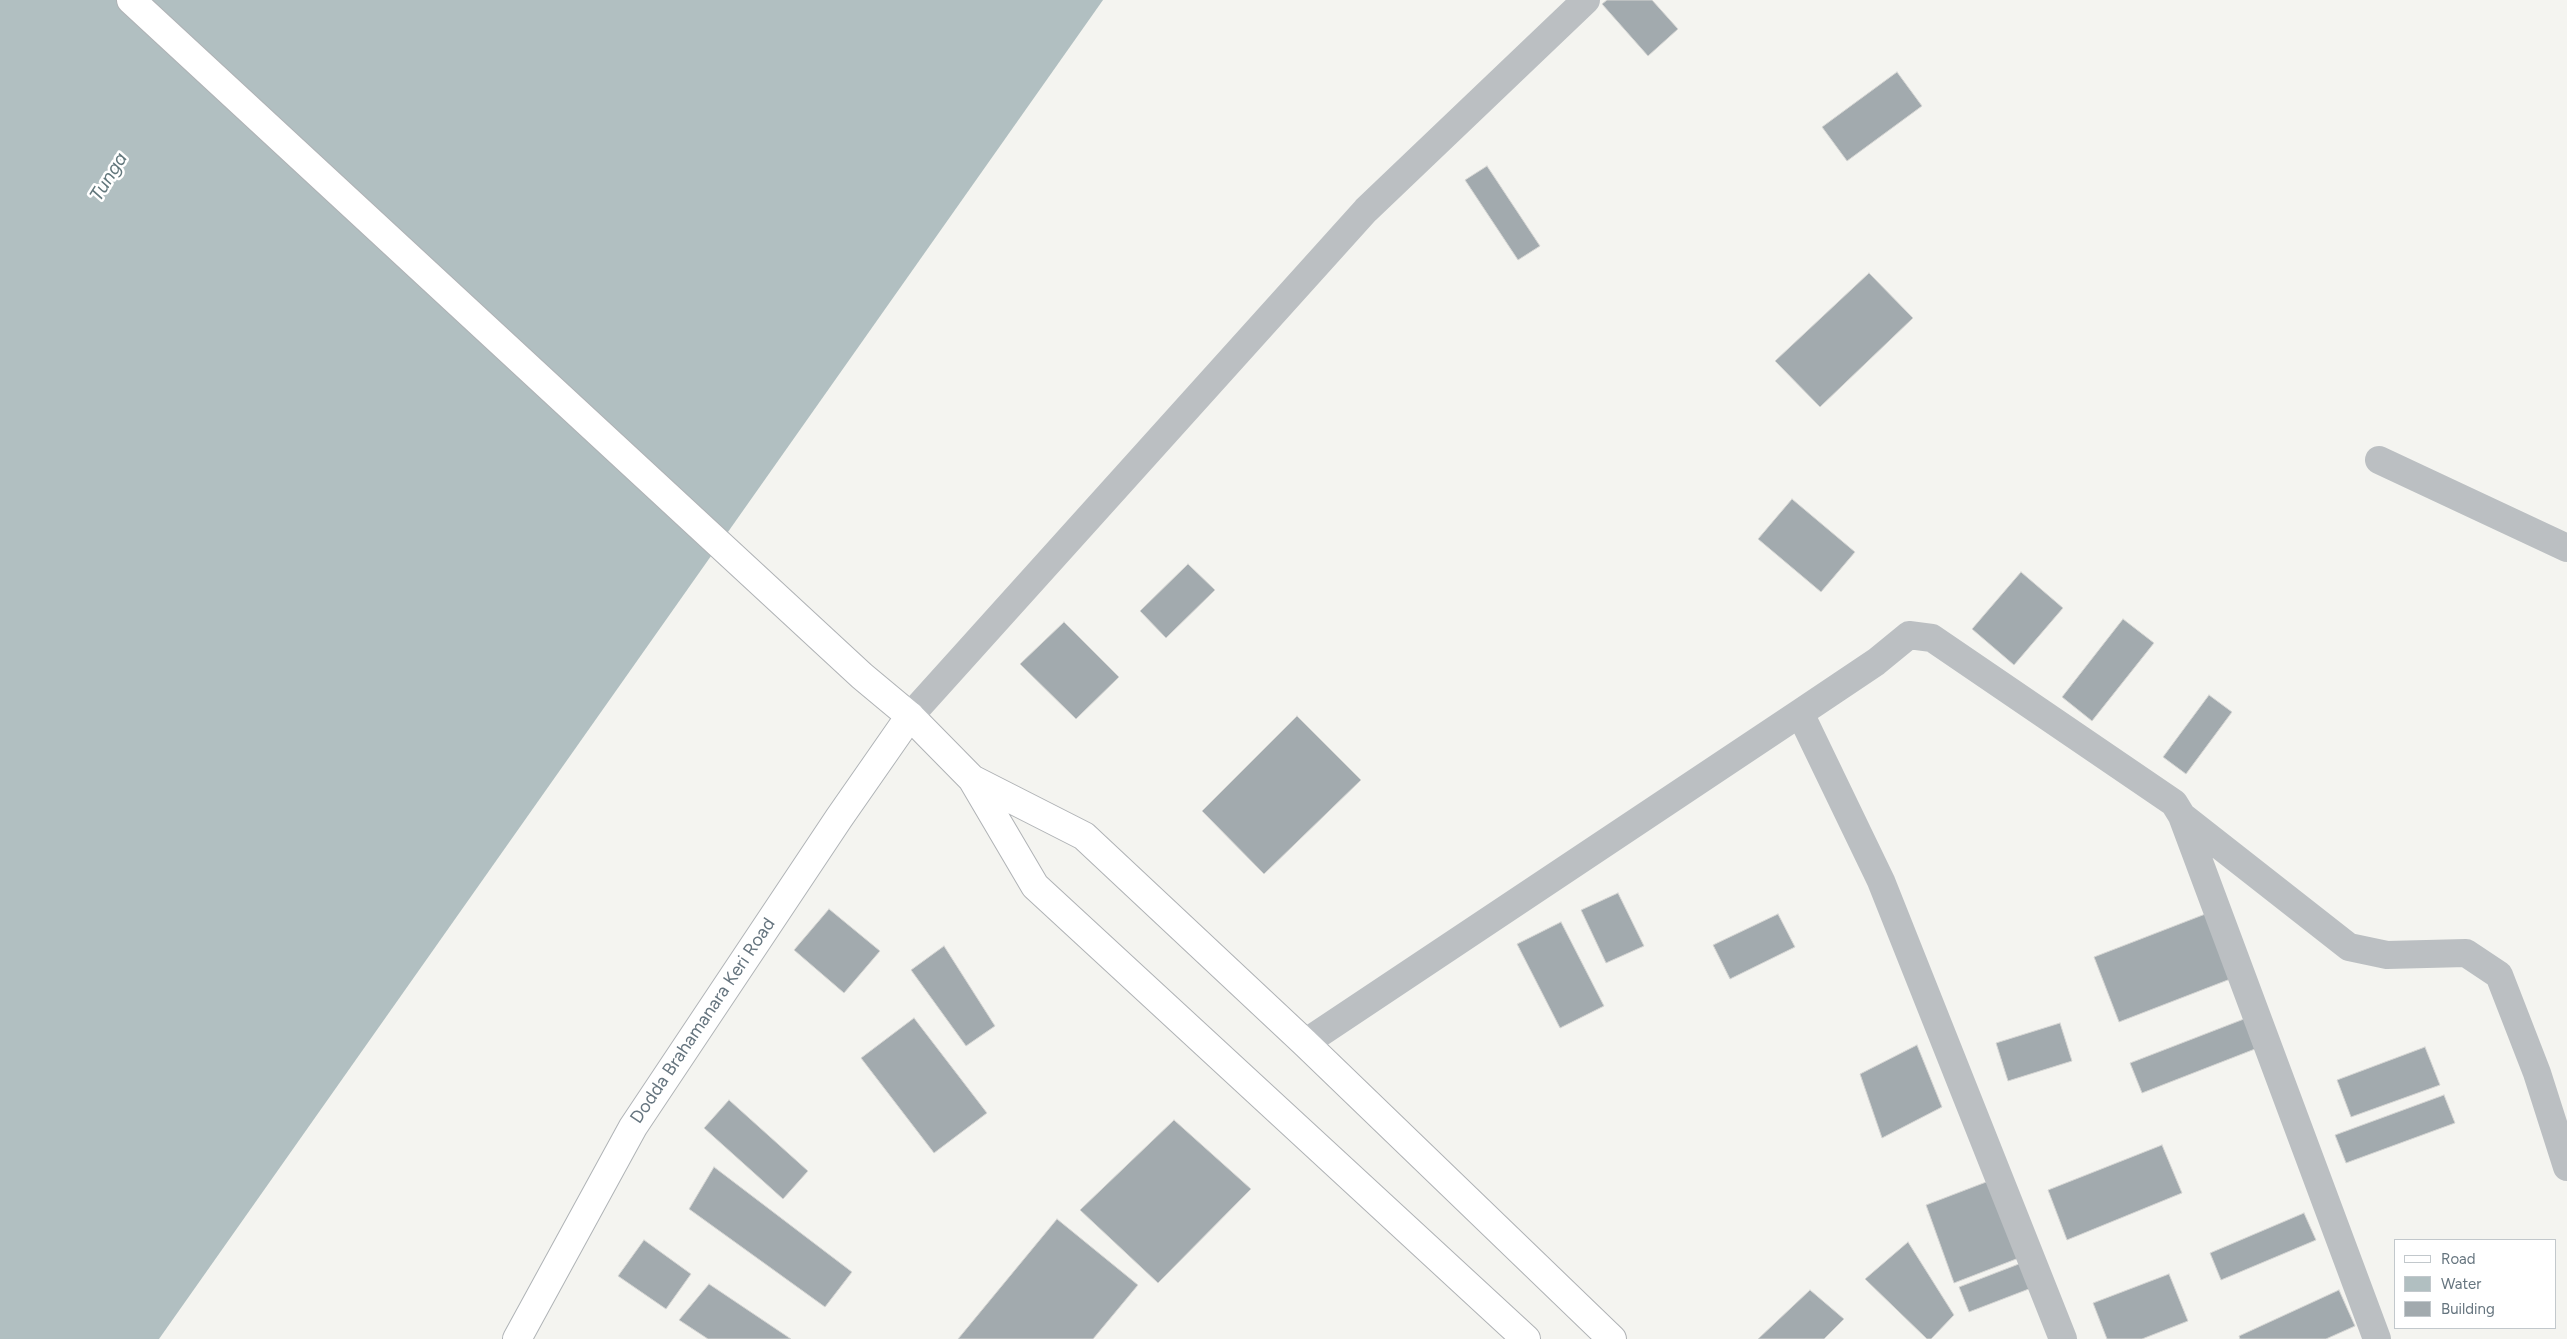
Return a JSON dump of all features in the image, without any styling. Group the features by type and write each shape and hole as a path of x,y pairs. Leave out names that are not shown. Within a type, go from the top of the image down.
{"main road":[{"path":"132,0 862,676 910,716 972,779 1035,886 1526,1339"},
{"name":"Dodda Brahamanara Keri Road","path":"517,1339 633,1127 833,826 910,716"},
{"path":"972,779 1084,836 1305,1042 1612,1339"}],"street":[{"path":"910,716 1035,580 1366,210 1586,0"},
{"path":"2379,460 2567,548"},
{"path":"1305,1042 1876,662 1908,635 1932,638 2174,803 2182,816 2377,1339"},
{"path":"1800,713 1881,881 2063,1339"},
{"path":"2182,816 2349,947 2387,956 2466,953 2499,975 2537,1072 2567,1167"}],"water":[{"name":"Tunga","path":"0,0 1103,0 159,1339 0,1339"}],"building":[{"path":"1607,0 1652,0 1678,29 1648,56 1602,4"},
{"path":"1897,72 1922,106 1847,161 1822,127"},
{"path":"1487,166 1540,246 1518,260 1465,180"},
{"path":"1869,273 1913,318 1820,407 1775,361"},
{"path":"1792,499 1855,552 1821,592 1758,539"},
{"path":"1188,564 1215,590 1166,638 1140,611"},
{"path":"2021,572 2063,608 2014,665 1972,629"},
{"path":"2123,619 2154,643 2092,721 2062,697"},
{"path":"1064,622 1119,677 1076,719 1020,664"},
{"path":"2209,695 2232,712 2186,774 2163,757"},
{"path":"1297,716 1361,780 1264,874 1202,811"},
{"path":"1618,893 1644,946 1606,963 1581,910"},
{"path":"829,909 880,951 844,993 794,950"},
{"path":"2208,913 2233,978 2119,1022 2094,957"},
{"path":"1778,914 1795,947 1730,979 1713,945"},
{"path":"1561,922 1604,1006 1560,1028 1517,944"},
{"path":"944,946 995,1026 966,1046 911,970"},
{"path":"914,1018 987,1113 934,1153 861,1058"},
{"path":"2244,1019 2255,1049 2142,1093 2130,1063"},
{"path":"2060,1023 2072,1061 2008,1081 1996,1043"},
{"path":"1917,1045 1942,1107 1882,1138 1860,1074"},
{"path":"2425,1047 2440,1085 2351,1117 2337,1080"},
{"path":"2444,1095 2455,1123 2346,1163 2335,1135"},
{"path":"729,1100 808,1171 783,1199 704,1128"},
{"path":"1174,1120 1251,1189 1158,1283 1080,1210"},
{"path":"2162,1145 2182,1193 2067,1240 2048,1190"},
{"path":"714,1167 852,1272 825,1307 689,1209"},
{"path":"1994,1179 2024,1256 1954,1283 1926,1205"},
{"path":"2304,1213 2316,1240 2221,1280 2210,1253"},
{"path":"1057,1219 1138,1285 1093,1339 958,1339"},
{"path":"644,1240 691,1274 666,1309 618,1276"},
{"path":"1908,1242 1954,1315 1931,1339 1927,1339 1865,1279"},
{"path":"2024,1262 2034,1287 1969,1312 1959,1287"},
{"path":"2169,1274 2188,1321 2142,1339 2107,1339 2093,1303"},
{"path":"709,1284 791,1339 708,1339 679,1320"},
{"path":"1810,1290 1844,1319 1824,1339 1758,1339"},
{"path":"2339,1290 2355,1326 2326,1339 2240,1339 2239,1336"}]}
